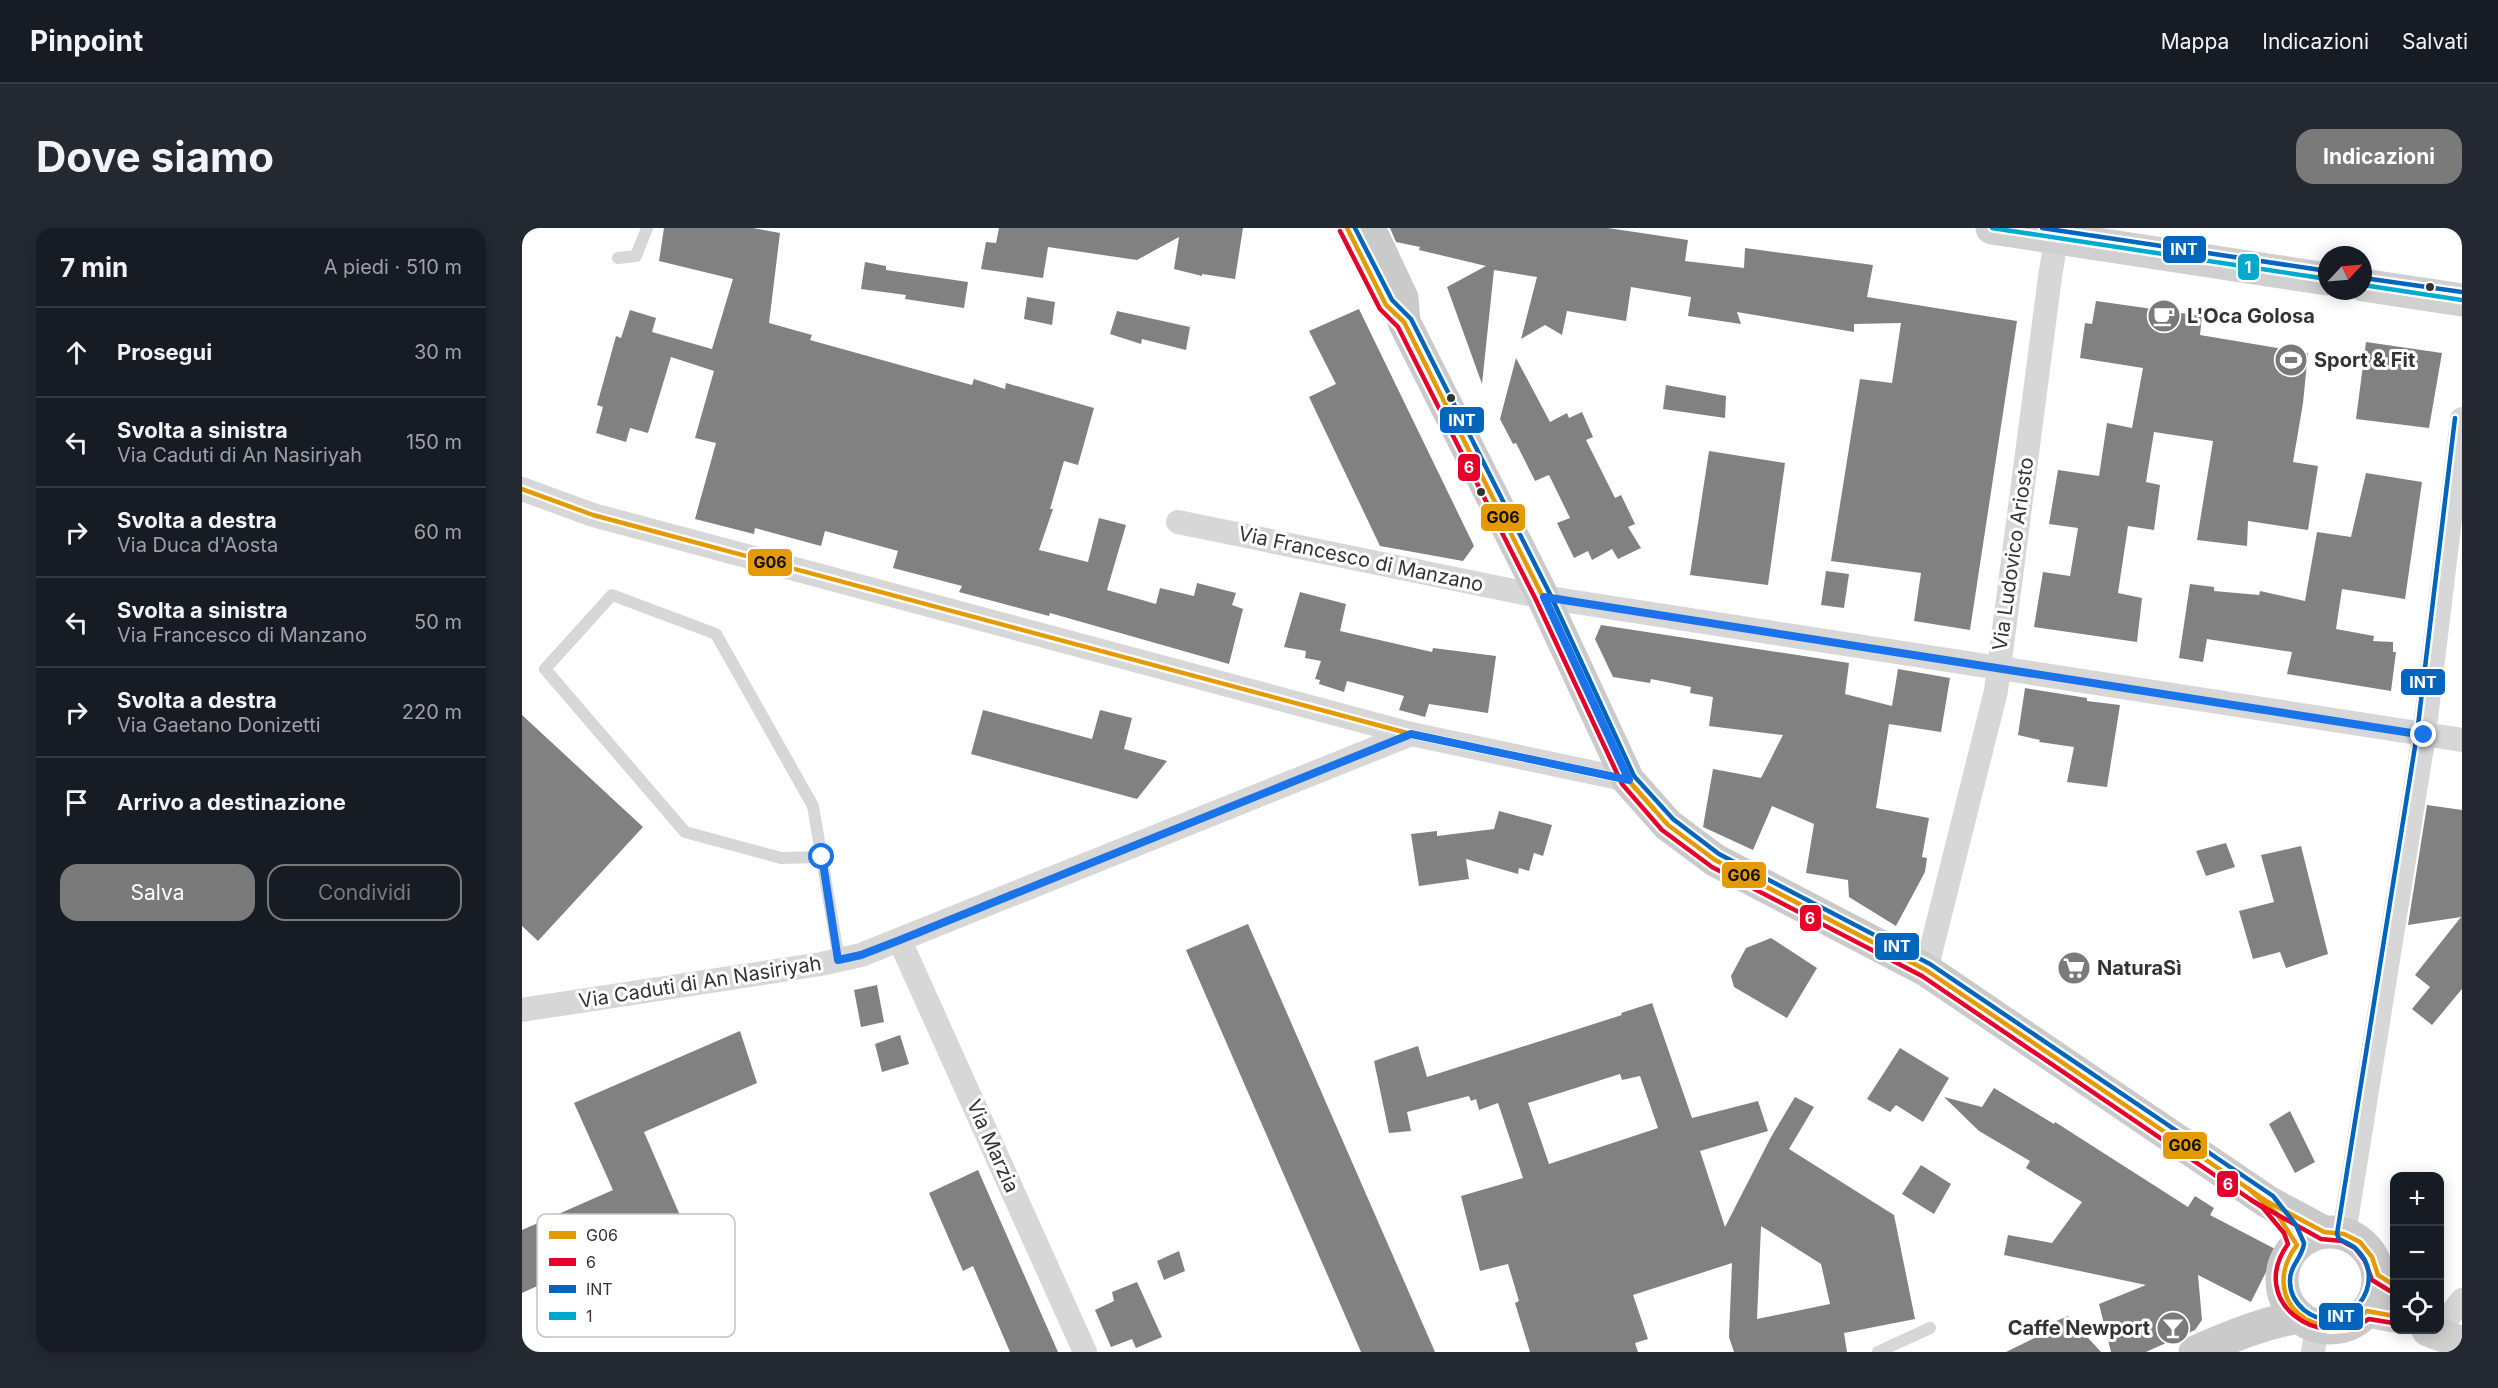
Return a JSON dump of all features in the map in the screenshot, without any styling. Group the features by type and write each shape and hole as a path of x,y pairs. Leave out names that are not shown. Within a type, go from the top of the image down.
{"main road":[{"path":"1347,228 1386,305 1404,322 1544,597 1629,780 1668,825 1715,860 1926,970 2322,1237 2360,1242 2386,1280 2376,1294 2381,1314 2335,1328 2303,1322 2272,1321 2195,1352"},
{"path":"1369,228 1402,298 1404,322"},
{"path":"1992,228 2058,233 2318,277"},
{"path":"2372,286 2462,300"},
{"path":"2303,1322 2282,1276 2287,1259 2322,1237"}],"street":[{"name":"Via Ludovico Ariosto","path":"1926,970 1996,691 2048,289 2058,233"},
{"path":"2322,1237 2424,735 2462,419"},
{"path":"522,489 593,515 1411,734 1629,780"},
{"name":"Via Francesco di Manzano","path":"1178,522 1544,597 2462,740"},
{"name":"Via Caduti di An Nasiriyah","path":"522,1010 861,955 1411,734"},
{"name":"Via Marzia","path":"900,940 1085,1352"}],"lane":[{"path":"618,258 636,256 647,228"},
{"path":"822,857 781,858 685,832 545,669 612,596 716,634 813,806 822,857 838,960"},
{"path":"1878,1352 1930,1328"}],"building":[{"path":"664,228 753,228 780,233 769,323 812,335 810,340 972,385 974,379 1005,389 1006,383 1094,408 1078,465 1064,461 1050,509 1053,509 1039,550 1088,562 1099,518 1126,525 1107,590 1156,604 1160,588 1194,596 1197,583 1236,593 1232,605 1243,609 1229,664 1050,613 1049,616 959,592 962,586 893,568 898,551 825,531 821,546 755,528 754,534 695,519 716,443 695,438 714,371 671,357 648,433 630,428 626,442 596,433 603,407 597,405 616,336 621,338 630,310 656,318 652,332 712,349 733,279 659,261"},
{"path":"999,228 1243,228 1235,279 1202,274 1202,276 1174,269 1179,237 1137,260 1048,247 1043,278 981,269 986,242 996,243"},
{"path":"1390,228 1608,228 1688,240 1685,261 1744,268 1745,248 1873,265 1867,297 2017,321 1970,630 1914,621 1921,573 1831,561 1860,379 1892,383 1901,323 1854,324 1854,332 1737,312 1741,324 1688,316 1691,297 1631,287 1626,321 1567,311 1562,335 1545,325 1521,339 1537,277 1494,270 1482,384 1447,287 1486,266 1419,250 1420,247 1396,242"},
{"path":"865,262 886,266 886,270 968,282 964,308 905,299 906,295 861,289"},
{"path":"1027,297 1055,302 1052,325 1024,319"},
{"path":"2096,301 2202,316 2200,335 2308,353 2303,403 2293,462 2318,466 2308,530 2248,521 2247,546 2197,540 2213,441 2154,432 2146,482 2160,485 2154,530 2128,526 2118,593 2142,598 2137,642 2034,627 2043,572 2070,576 2078,528 2049,524 2058,470 2099,476 2107,423 2132,428 2143,368 2080,358 2085,323 2092,324"},
{"path":"1359,309 1474,546 1463,561 1380,546 1309,397 1336,384 1309,331"},
{"path":"1117,311 1190,327 1186,350 1142,339 1141,344 1110,334"},
{"path":"2366,342 2442,353 2429,428 2356,419"},
{"path":"1516,358 1550,422 1567,413 1569,418 1582,412 1593,437 1586,440 1615,498 1621,495 1635,524 1628,527 1641,548 1618,559 1612,549 1592,560 1588,551 1574,558 1557,523 1570,518 1549,475 1535,481 1516,443 1513,444 1500,419"},
{"path":"1666,385 1726,396 1725,418 1663,409"},
{"path":"1709,451 1785,463 1768,585 1690,575"},
{"path":"2366,473 2422,482 2405,599 2342,589 2336,629 2374,636 2373,641 2393,642 2393,652 2396,652 2391,691 2287,674 2292,652 2207,639 2203,662 2179,658 2190,584 2214,587 2214,591 2259,595 2260,591 2305,601 2317,532 2351,537"},
{"path":"1826,571 1849,574 1844,608 1821,605"},
{"path":"1300,592 1346,604 1340,631 1432,652 1433,648 1496,656 1488,713 1429,704 1425,717 1399,710 1404,696 1347,681 1344,692 1319,684 1320,680 1315,679 1321,661 1305,658 1306,651 1284,647"},
{"path":"1601,625 1849,663 1845,694 1892,706 1898,669 1950,678 1941,732 1889,724 1876,808 1929,818 1922,857 1927,858 1925,872 1896,926 1849,897 1848,880 1806,873 1814,824 1772,806 1753,850 1703,827 1713,769 1761,778 1783,735 1709,726 1713,697 1690,693 1691,687 1651,679 1650,683 1613,677 1595,639"},
{"path":"2025,688 2087,698 2087,701 2120,705 2107,787 2067,782 2074,747 2039,742 2040,740 2018,735"},
{"path":"983,710 1092,739 1100,710 1132,718 1124,749 1167,761 1137,799 971,754"},
{"path":"522,715 643,827 538,941 522,926"},
{"path":"2427,805 2462,810 2462,989 2432,1025 2412,1009 2430,987 2415,975 2461,917 2408,925"},
{"path":"1499,811 1552,825 1543,856 1534,853 1529,871 1519,868 1518,874 1466,859 1469,879 1419,886 1411,834 1437,831 1437,836 1494,829"},
{"path":"2226,843 2235,867 2206,876 2196,851"},
{"path":"2301,846 2328,954 2286,968 2280,952 2253,959 2239,911 2274,902 2261,855"},
{"path":"1248,924 1435,1352 1361,1352 1186,950"},
{"path":"1771,938 1817,968 1787,1018 1734,987 1731,976 1746,948"},
{"path":"877,985 884,1022 861,1027 854,990"},
{"path":"1652,1003 1692,1118 1758,1101 1768,1131 1700,1151 1725,1227 1771,1137 1795,1097 1814,1107 1789,1149 1894,1215 1915,1319 1844,1333 1847,1352 1734,1352 1729,1337 1732,1263 1633,1295 1648,1339 1635,1343 1638,1352 1530,1352 1515,1303 1519,1301 1508,1264 1480,1271 1461,1196 1523,1178 1498,1103 1479,1110 1476,1099 1471,1101 1469,1096 1407,1112 1411,1131 1389,1133 1374,1061 1418,1046 1427,1077 1622,1015 1621,1013","holes":["1620,1074 1622,1080 1640,1076 1658,1128 1549,1164 1528,1103","1761,1226 1821,1264 1830,1304 1757,1319"]},
{"path":"740,1031 757,1083 644,1132 679,1214 558,1214 613,1190 574,1103"},
{"path":"900,1035 909,1064 882,1072 875,1044"},
{"path":"1900,1048 1949,1078 1923,1122 1896,1105 1890,1112 1867,1099"},
{"path":"1994,1088 2054,1124 2055,1122 2188,1207 2195,1196 2214,1208 2210,1215 2277,1250 2251,1302 2198,1275 2202,1320 2195,1330 2146,1352 2111,1352 2099,1304 2146,1285 2004,1255 2008,1235 2052,1243 2082,1202 2026,1168 2030,1161 1979,1131 1944,1097 1982,1107"},
{"path":"2290,1111 2315,1162 2295,1173 2269,1124"},
{"path":"1921,1165 1951,1184 1934,1214 1902,1194"},
{"path":"978,1170 1058,1352 1010,1352 973,1266 963,1271 929,1193"},
{"path":"537,1223 537,1286 522,1293 522,1230"},
{"path":"1179,1251 1185,1271 1164,1280 1157,1261"},
{"path":"1137,1282 1162,1337 1136,1348 1132,1339 1111,1347 1095,1310 1114,1301 1112,1292"},
{"path":"2068,1316 2101,1352 2006,1352 2051,1330 2049,1324"}],"transit line":[{"name":"G06","path":"1347,228 1386,305 1404,322 1543,597 1628,780 1654,809"},
{"name":"INT","path":"1355,228 1392,300 1411,319 1550,594 1634,776 1673,819 1719,854 1930,964 2273,1196 2296,1225 2304,1243 2290,1276 2292,1294 2304,1310 2320,1318 2335,1319 2348,1314 2359,1304 2366,1291 2369,1276 2365,1261 2355,1248 2339,1239 2337,1234 2417,734 2455,418"},
{"name":"1","path":"1992,228 2318,278"},
{"name":"INT","path":"2042,228 2318,270"},
{"name":"6","path":"1340,231 1380,309 1398,327 1536,600 1622,784 1662,830 1712,867 1922,976 2263,1208 2284,1233 2288,1244 2278,1265 2276,1284 2282,1301 2294,1315 2310,1325 2329,1329 2349,1328 2369,1319 2390,1322"},
{"name":"INT","path":"2372,279 2462,292"},
{"name":"1","path":"2372,286 2462,300"},
{"name":"G06","path":"522,489 593,515 1411,734 1628,780 1668,825 1715,860 1926,970 2268,1202 2324,1232 2344,1234 2360,1242 2372,1257 2378,1275 2390,1282"},
{"name":"G06","path":"2249,1189 2277,1214 2297,1245 2286,1265 2284,1283 2288,1300 2298,1313 2312,1322 2329,1325 2348,1322 2367,1311 2390,1315"},
{"name":"6","path":"2251,1200 2321,1239 2342,1241 2355,1248 2365,1261 2372,1280 2390,1291"}],"place":[{"name":"L'Oca Golosa","path":"2164,316"},
{"name":"Sport & Fit","path":"2291,360"},
{"name":"NaturaSì","path":"2074,968"},
{"name":"Caffe Newport","path":"2173,1328"}],"route":[{"path":"822,857 838,960 861,955 900,940 1411,734 1629,780 1544,597 2424,735"}]}
